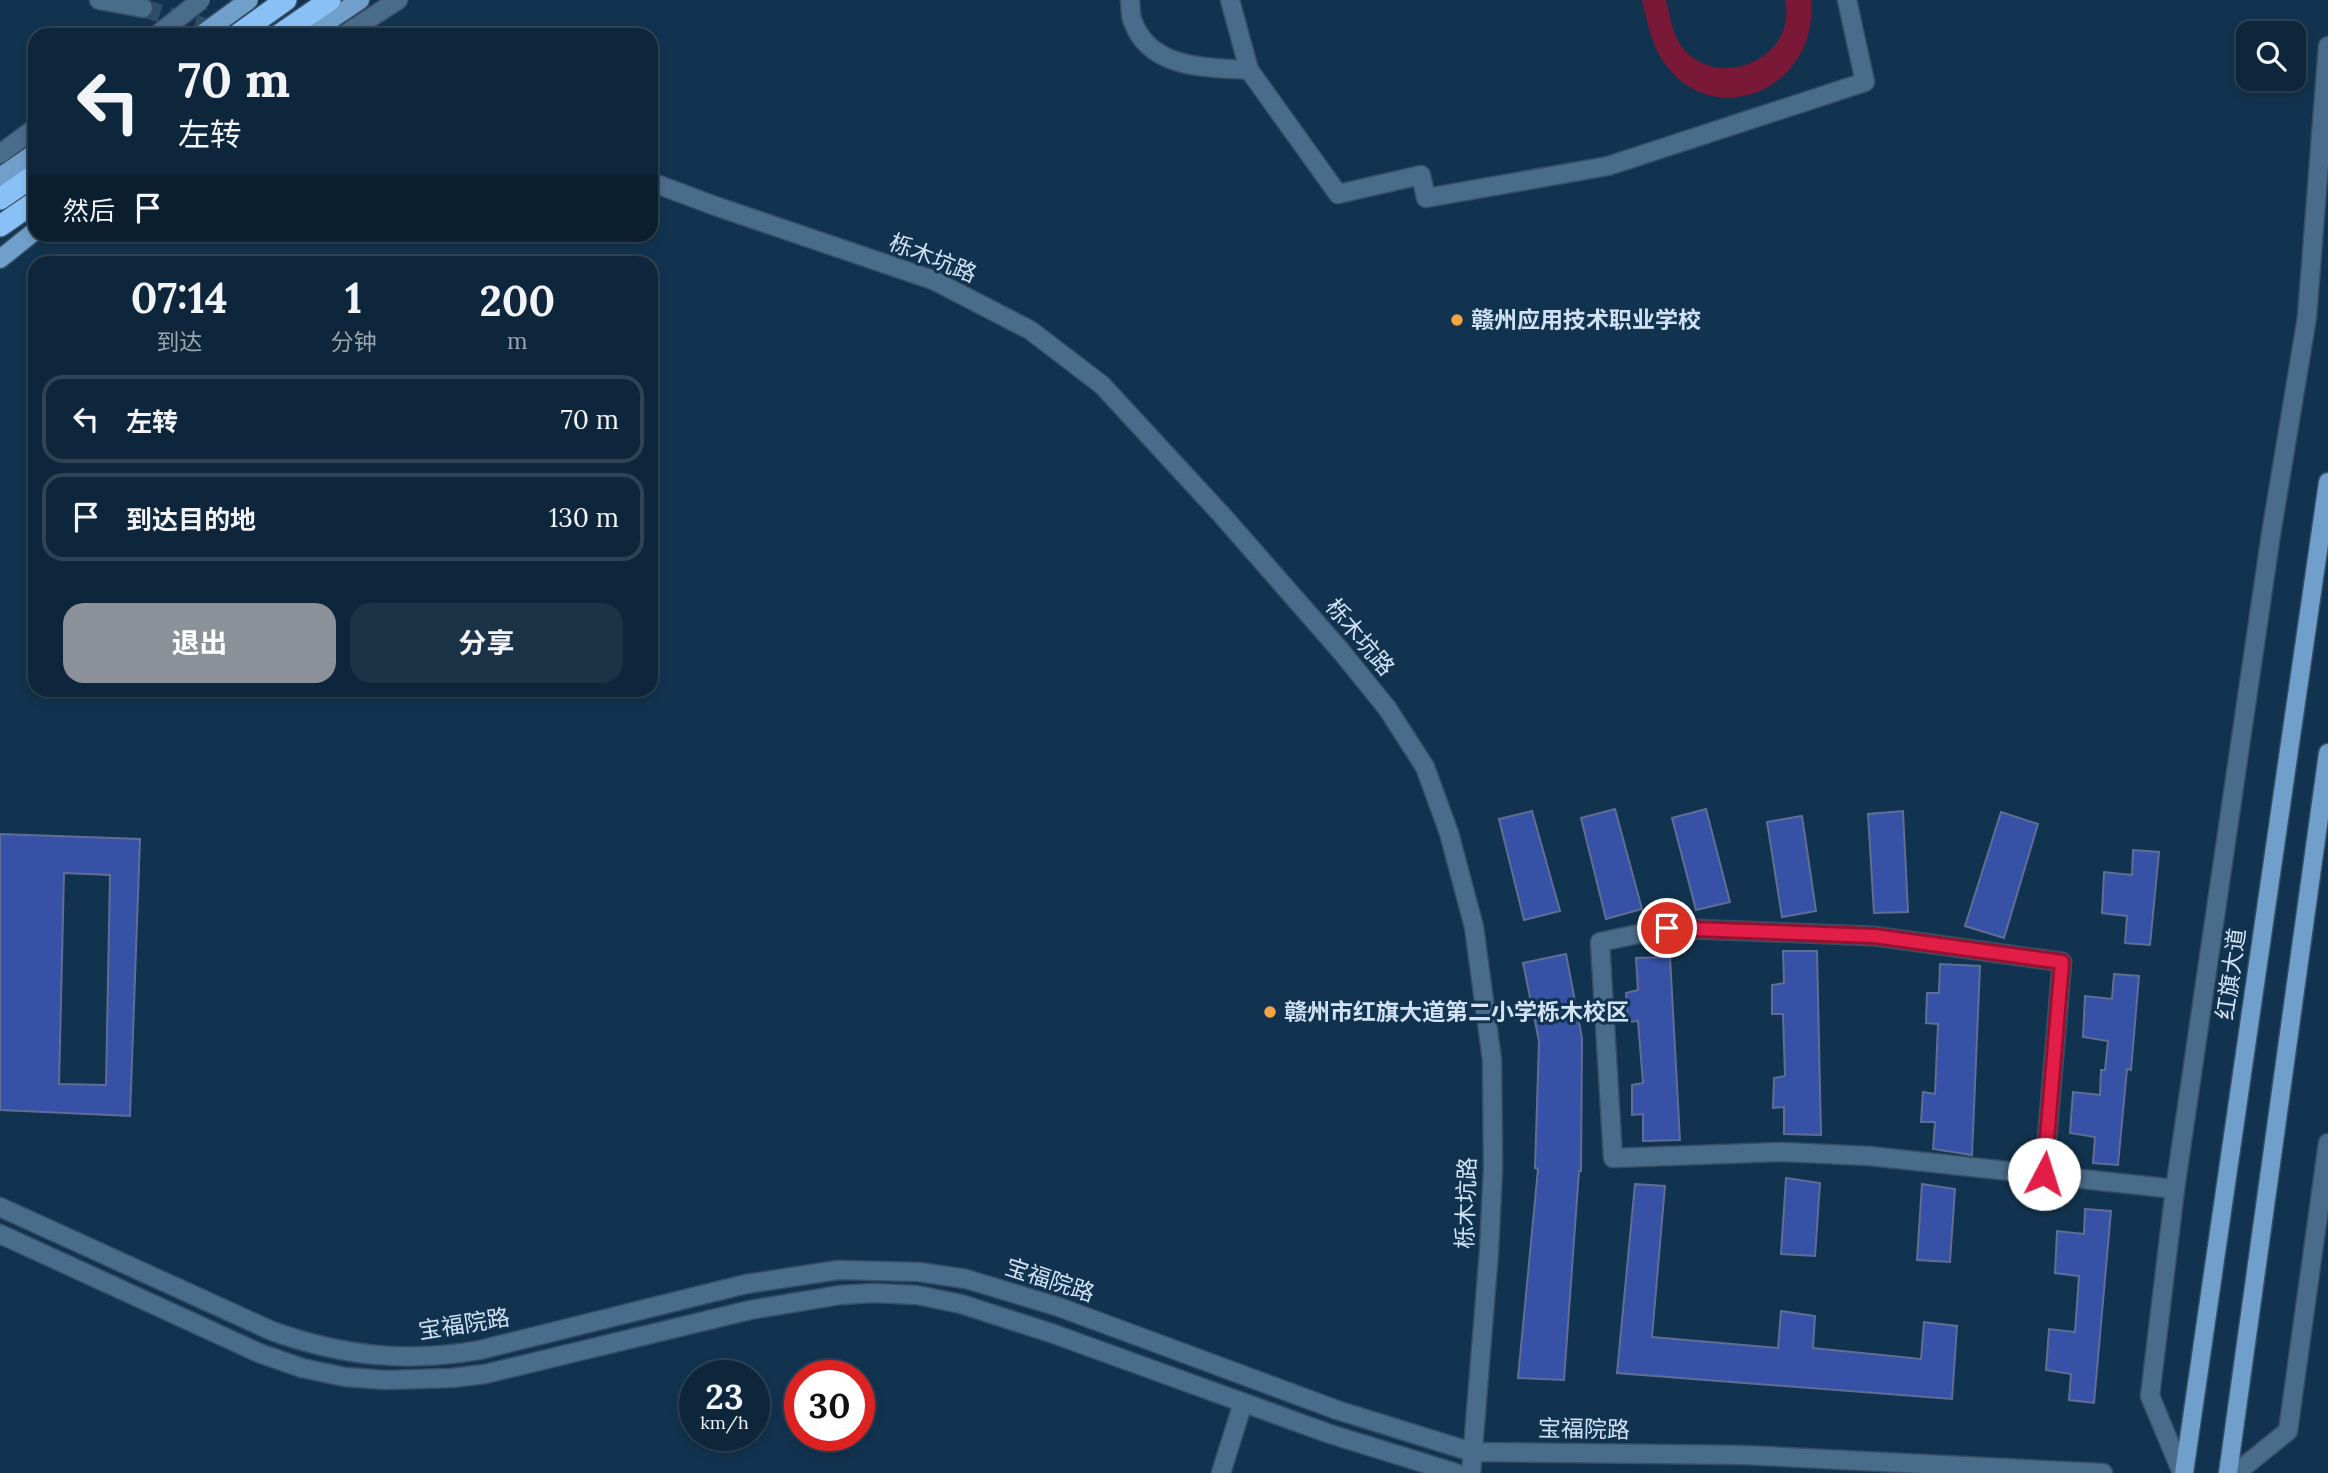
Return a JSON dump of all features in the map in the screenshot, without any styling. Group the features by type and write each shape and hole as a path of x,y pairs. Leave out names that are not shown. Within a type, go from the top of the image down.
{"highway":[{"path":"247,28 286,0"},
{"path":"289,28 330,0"},
{"path":"0,199 28,180"},
{"path":"0,226 28,207"}],"main road":[{"path":"211,28 249,0"},
{"path":"318,28 360,0"},
{"path":"0,177 28,158"},
{"path":"0,261 28,238"},
{"name":"红旗大道","path":"2183,1473 2328,482"},
{"path":"2228,1473 2328,753"}],"street":[{"path":"99,0 143,8"},
{"path":"166,28 201,0"},
{"path":"355,28 398,0"},
{"path":"1130,0 1132,21 1145,42 1167,60 1194,66 1249,70"},
{"path":"1230,0 1249,70 1338,194 1421,175 1426,198 1608,166 1865,82 1847,0"},
{"path":"2183,1473 2150,1396 2175,1189 2271,534 2307,317 2328,46"},
{"path":"0,154 28,133"},
{"name":"栎木坑路","path":"658,185 933,280 1030,330 1102,385 1239,535 1387,708 1425,767 1449,833 1474,927 1492,1060 1492,1196 1471,1473"},
{"path":"0,261 30,242"},
{"path":"2044,1174 2062,962 1874,936 1667,928 1600,942 1613,1158 1783,1152 1869,1156 2175,1189"},
{"path":"2236,1473 2288,1431 2328,1143"},
{"name":"宝福院路","path":"0,1207 272,1331 311,1345 354,1354 410,1357 461,1354 746,1284 838,1270 919,1272 966,1279 1059,1307 1338,1410 1472,1452 1744,1455 2103,1473"},
{"path":"0,1234 259,1353 302,1368 345,1377 424,1380 485,1374 750,1310 840,1295 917,1295 961,1304 1051,1333 1330,1434 1456,1473"},
{"path":"1220,1473 1252,1379"}],"shaded area":[{"path":"1642,0 1666,0 1682,47 1697,61 1715,67 1734,68 1752,63 1768,52 1779,38 1786,21 1785,0 1811,0 1809,31 1798,58 1781,78 1758,92 1733,98 1708,95 1684,83 1663,61 1652,40"}],"building":[{"path":"1615,809 1642,909 1606,919 1581,818"},
{"path":"1706,809 1730,902 1696,910 1672,818"},
{"path":"1532,811 1560,911 1524,920 1499,819"},
{"path":"1903,811 1908,912 1874,913 1868,814"},
{"path":"2001,812 2038,824 2004,938 1965,926"},
{"path":"1802,816 1816,911 1782,917 1767,822"},
{"path":"0,834 140,839 130,1116 0,1110","holes":["64,873 110,875 106,1085 59,1084"]},
{"path":"2133,850 2159,852 2150,945 2125,943 2127,916 2102,913 2104,872 2132,875"},
{"path":"1783,951 1817,951 1821,1135 1784,1134 1784,1107 1773,1108 1774,1078 1785,1076 1783,1014 1772,1014 1772,985 1784,983"},
{"path":"1566,954 1582,1038 1581,1171 1564,1380 1518,1378 1538,1169 1535,1168 1539,1041 1523,963"},
{"path":"1670,957 1680,1140 1643,1141 1643,1114 1632,1115 1632,1085 1643,1083 1638,1021 1628,1022 1626,993 1638,990 1636,958"},
{"path":"1940,964 1980,966 1972,1155 1933,1149 1935,1122 1921,1122 1923,1092 1935,1094 1938,1024 1926,1023 1927,993 1939,993"},
{"path":"2114,974 2139,976 2131,1070 2127,1069 2118,1165 2093,1163 2095,1137 2070,1133 2073,1092 2100,1095 2101,1070 2105,1070 2108,1041 2083,1037 2085,996 2112,999"},
{"path":"1786,1178 1820,1183 1815,1256 1781,1254"},
{"path":"1635,1184 1665,1186 1652,1337 1778,1348 1781,1311 1815,1316 1813,1348 1921,1359 1924,1322 1957,1326 1952,1399 1617,1373"},
{"path":"1922,1184 1955,1189 1950,1262 1917,1260"},
{"path":"2085,1209 2111,1211 2094,1403 2069,1400 2071,1374 2046,1370 2049,1329 2075,1332 2079,1276 2055,1273 2057,1231 2084,1234"}],"tunnel":[{"path":"143,8 208,28"}],"place":[{"name":"赣州应用技术职业学校","path":"1457,320"},
{"name":"赣州市红旗大道第二小学栎木校区","path":"1270,1012"}],"route":[{"path":"1667,928 1874,936 2062,962 2044,1174"}]}
